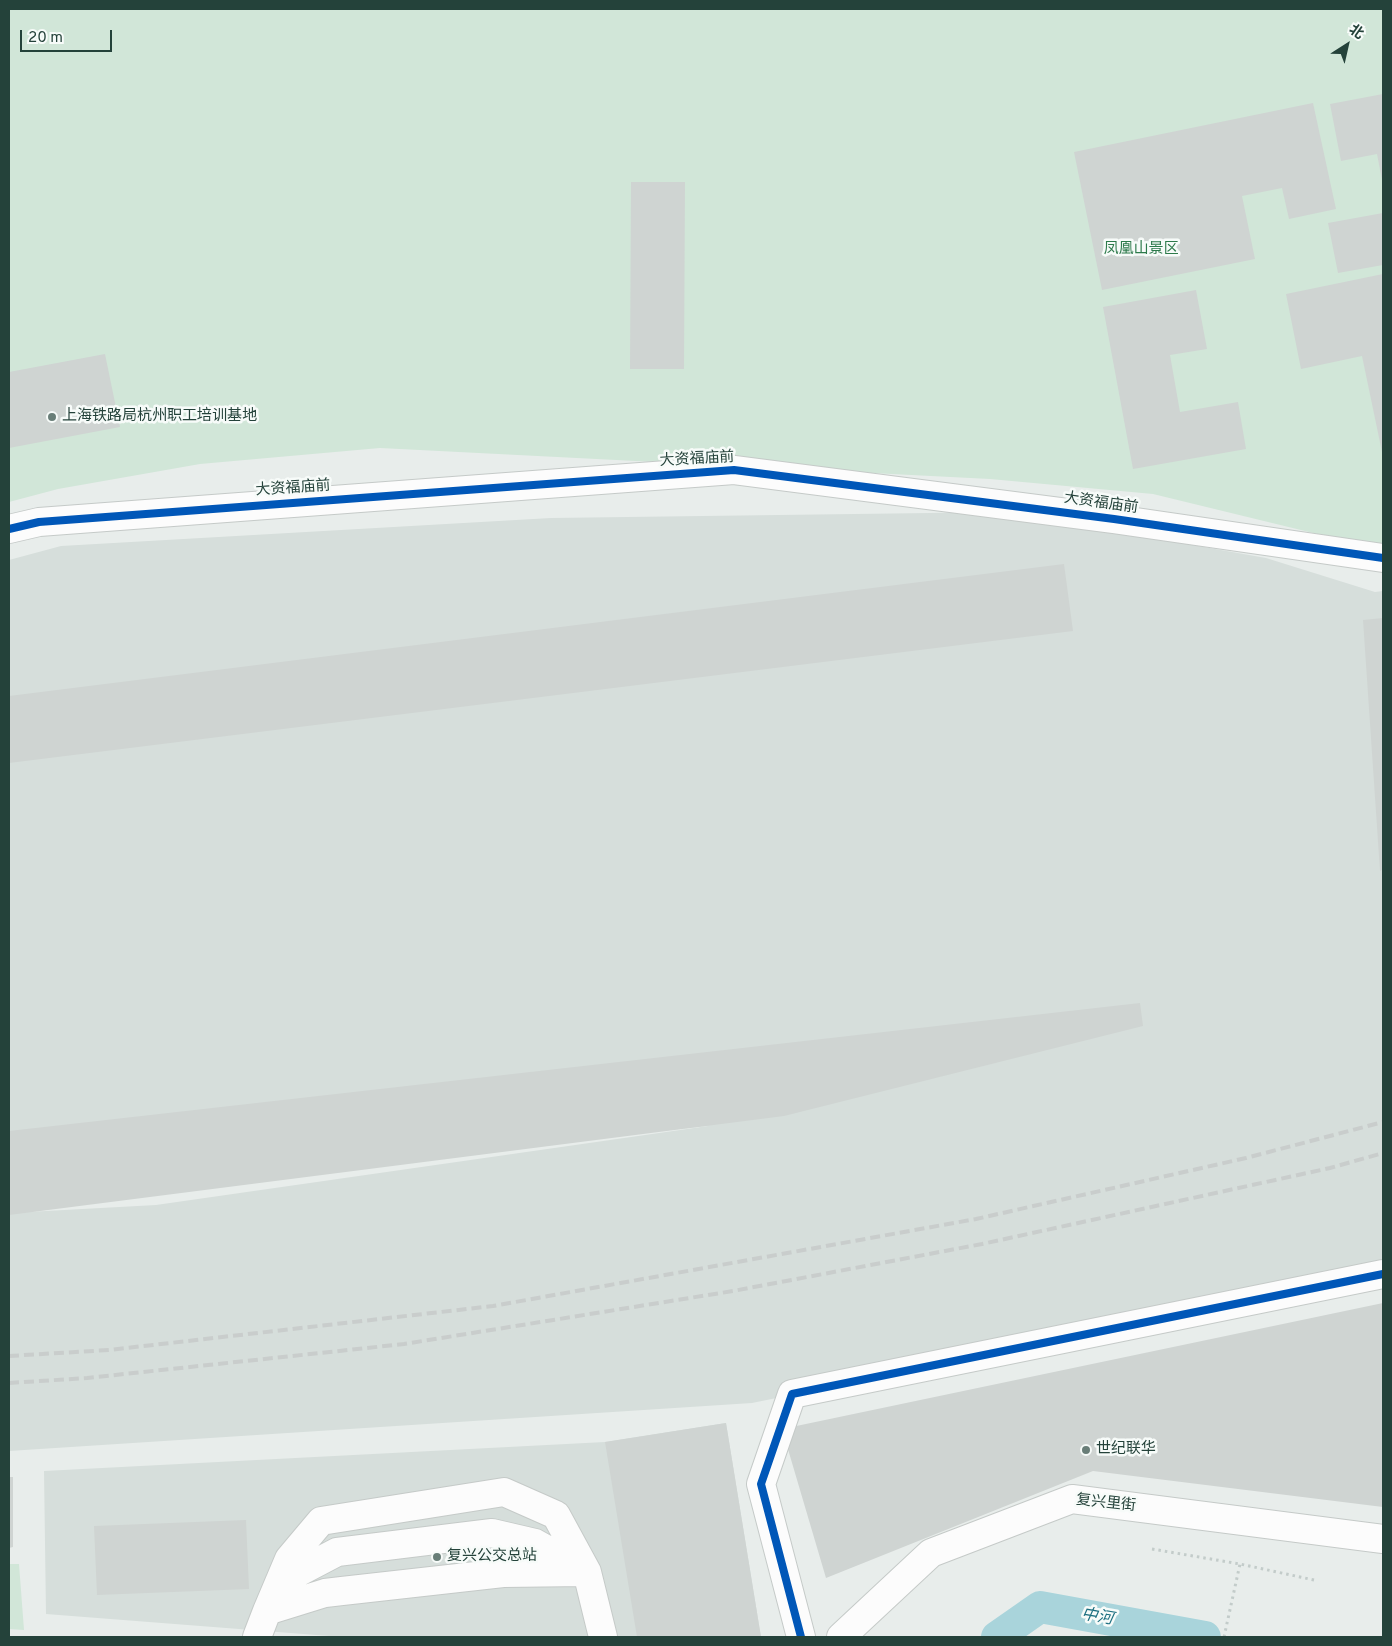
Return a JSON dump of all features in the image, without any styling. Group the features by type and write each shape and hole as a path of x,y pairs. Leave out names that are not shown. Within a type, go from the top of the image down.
{"street":[{"name":"大资福庙前","path":"9,529 38,522 734,470 1114,519 1383,558"},
{"path":"801,1637 761,1484 792,1394 1383,1274"},
{"path":"257,1637 289,1559 321,1521 504,1492 556,1515 587,1572 603,1637"},
{"name":"复兴里街","path":"841,1637 931,1553 1072,1499 1383,1539"},
{"path":"267,1611 297,1573 337,1552 492,1533 535,1543 587,1572"},
{"path":"267,1611 325,1593 503,1573 587,1572"}],"path":[{"path":"1152,1549 1240,1564 1314,1580"},
{"path":"1224,1637 1240,1564"}],"shaded area":[{"path":"1006,512 1266,558 1375,592 1383,591 1383,1274 752,1403 9,1451 9,1213 156,1205 708,1126 9,1198 9,560 61,546 551,518"},
{"path":"726,1423 761,1637 342,1637 46,1614 44,1471 605,1442"}],"green space":[{"name":"凤凰山景区","path":"9,9 1383,9 1383,550 1153,494 990,479 380,448 200,464 58,489 9,502"},
{"path":"9,1564 19,1564 24,1630 9,1629"}],"building":[{"path":"1383,94 1382,180 1377,154 1341,161 1330,104"},
{"path":"1313,103 1336,209 1289,219 1282,188 1242,196 1255,259 1102,290 1074,152"},
{"path":"631,182 685,182 684,369 630,369"},
{"path":"1383,213 1383,265 1338,273 1328,223"},
{"path":"1383,274 1382,452 1362,356 1301,369 1286,294"},
{"path":"1196,290 1207,349 1170,355 1180,412 1238,402 1246,449 1133,469 1103,307"},
{"path":"105,354 120,427 9,448 9,372"},
{"path":"1064,564 1073,631 9,763 9,696"},
{"path":"1383,618 1383,869 1380,871 1363,620"},
{"path":"1140,1003 1143,1026 784,1116 9,1215 9,1131"},
{"name":"世纪联华","path":"1383,1303 1383,1507 1093,1471 826,1578 782,1429"},
{"path":"726,1423 761,1637 637,1637 605,1442"},
{"path":"9,1477 13,1477 13,1547 9,1548"},
{"path":"246,1520 249,1589 97,1595 94,1526"}],"waterway":[{"name":"中河","path":"997,1637 1040,1607 1205,1637"}],"railway":[{"path":"9,1356 109,1350 493,1306 976,1219 1246,1158 1383,1122"},
{"path":"9,1383 87,1378 404,1344 733,1291 982,1244 1330,1168 1383,1153"}],"cycle path":[{"path":"9,529 39,522 734,470 1114,519 1383,558"},
{"path":"801,1637 761,1484 792,1394 1383,1274"}],"place":[{"name":"上海铁路局杭州职工培训基地","path":"52,417"},
{"name":"世纪联华","path":"1086,1450"},
{"name":"复兴公交总站","path":"437,1557"}]}
